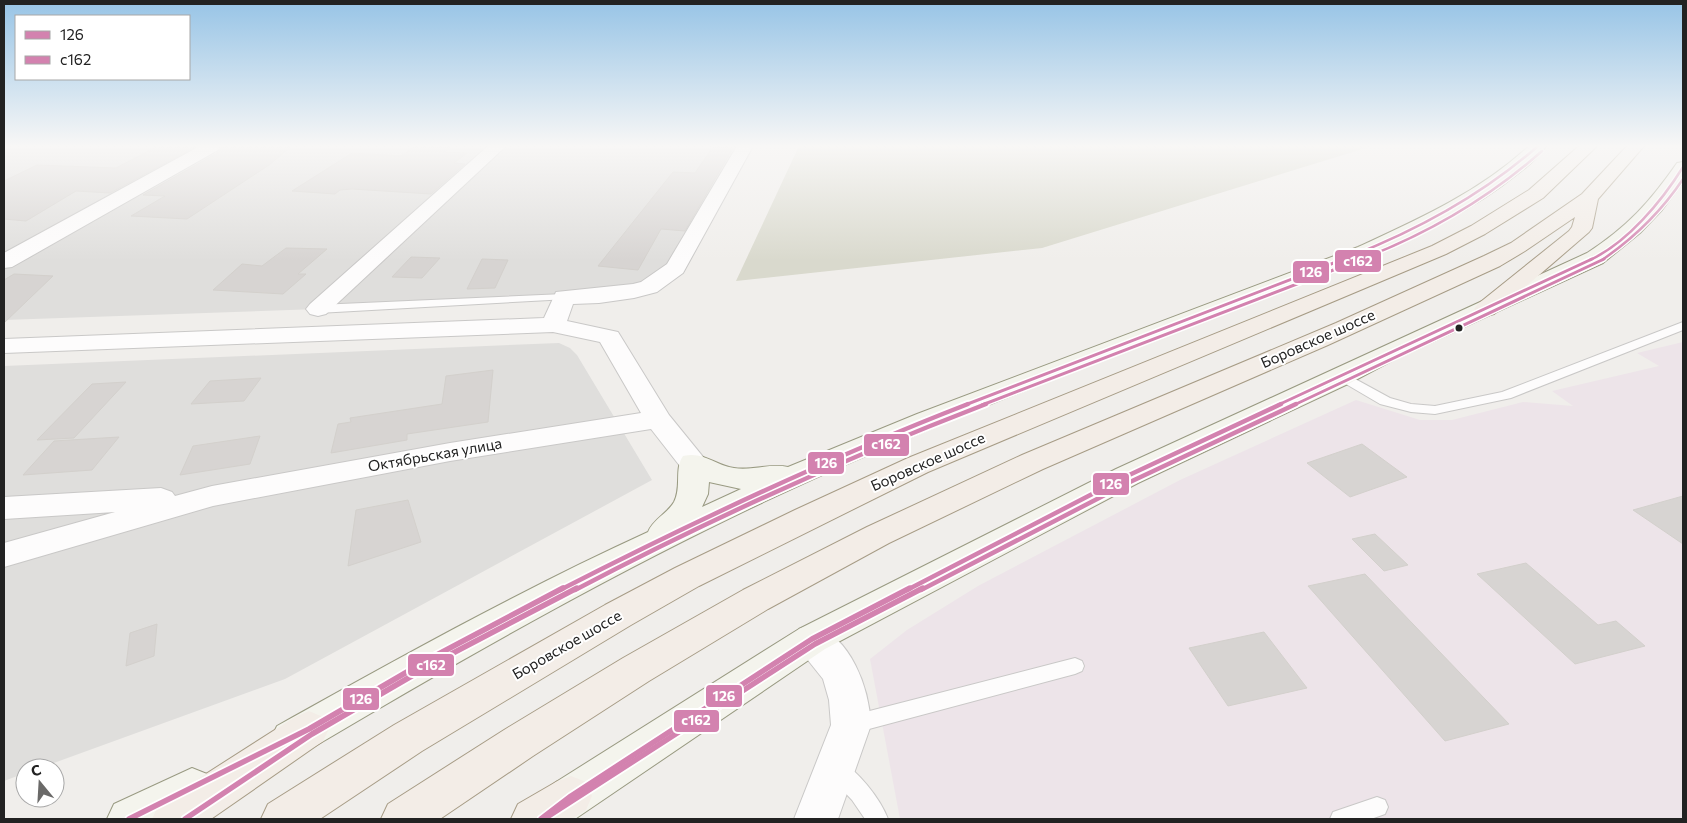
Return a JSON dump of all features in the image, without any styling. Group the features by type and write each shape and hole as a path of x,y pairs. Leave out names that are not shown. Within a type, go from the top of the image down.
{"main road":[{"path":"153,819 492,625 636,551 829,462 927,420 1365,251 1399,236 1492,184"},
{"name":"Боровское шоссе","path":"283,819 408,738 618,615 687,577 918,465 1440,250 1478,230 1536,194 1547,184"},
{"name":"Боровское шоссе","path":"403,819 598,691 751,603 869,540 1020,468 1298,348 1492,261 1518,247 1589,198 1601,184"},
{"path":"533,819 556,808 812,640 1022,529 1127,476 1595,258 1612,247 1648,215 1673,184"},
{"path":"1486,309 1576,235 1582,228 1589,198"},
{"path":"694,463 707,472 722,477 756,479 829,462"},
{"path":"636,551 674,522 689,503 694,493 696,482 694,463"},
{"path":"129,819 309,728"},
{"path":"174,819 309,728"}],"street":[{"path":"4,262 143,184"},
{"path":"318,309 456,184"},
{"path":"553,325 564,297 620,294 649,287 662,279 675,268 723,184"},
{"path":"4,346 511,325 553,325 610,337 658,419 694,463"},
{"name":"Октябрьская улица","path":"4,555 212,496 450,452 658,419"},
{"name":"Октябрьская улица","path":"4,508 212,496"},
{"path":"812,640 825,651 840,671 851,709 851,725 816,819"}],"lane":[{"path":"318,309 564,297"},
{"path":"1341,377 1385,401 1411,408 1435,410 1506,395 1683,326"},
{"path":"851,725 1075,666"},
{"path":"835,768 860,793 877,819"},
{"path":"1341,819 1377,807"}],"shaded area":[{"path":"4,184 720,184 675,268 619,294 318,309 4,320"},
{"path":"781,184 1248,184 1042,248 736,281"},
{"path":"1683,342 1683,819 900,819 870,659 907,630 978,586 1180,480 1356,400 1420,420 1452,420 1523,402 1573,406 1552,391 1659,366 1637,353"},
{"path":"559,343 570,348 577,355 652,480 285,679 65,759 15,758 15,777 4,781 4,366"}],"building":[{"path":"4,184 126,184 110,193 76,191 26,221 4,219"},
{"path":"162,184 240,184 187,219 131,216 165,196 143,195"},
{"path":"302,184 442,184 431,194 352,189 340,190 335,194 292,191"},
{"path":"663,184 712,184 685,231 661,229 638,270 598,266"},
{"path":"286,248 327,249 298,274 306,274 283,294 213,290 242,264 262,266"},
{"path":"411,257 440,258 422,278 392,277"},
{"path":"482,259 508,260 495,288 467,289"},
{"path":"14,274 53,276 4,323 4,280"},
{"path":"493,370 488,422 407,434 407,440 331,453 338,424 351,422 350,418 442,404 446,376"},
{"path":"261,378 244,401 191,404 210,381"},
{"path":"126,382 74,438 37,440 92,384"},
{"path":"260,436 250,464 180,475 193,446"},
{"path":"119,437 92,470 23,475 54,441"},
{"path":"1362,444 1407,477 1350,497 1307,463"},
{"path":"1683,496 1683,544 1633,510"},
{"path":"408,500 421,542 348,566 356,510"},
{"path":"1375,534 1408,565 1384,571 1352,539"},
{"path":"1526,563 1598,625 1616,621 1645,646 1575,664 1477,574"},
{"path":"1365,574 1509,724 1445,741 1308,586"},
{"path":"157,624 154,656 126,666 130,633"},
{"path":"1264,632 1307,688 1228,706 1189,648"}],"transit line":[{"name":"126","path":"129,819 309,729 431,658 526,607 636,551 799,474 927,420 1365,251 1412,230 1491,184"},
{"name":"с162","path":"185,819 312,734 434,663 605,574 734,511 929,426 1368,257 1460,211 1501,184"},
{"name":"126","path":"541,819 571,796 812,639 1127,476 1595,258 1633,228 1655,206 1672,184"},
{"name":"с162","path":"544,819 815,644 1130,482 1598,263 1645,226 1666,204 1680,184"}]}
